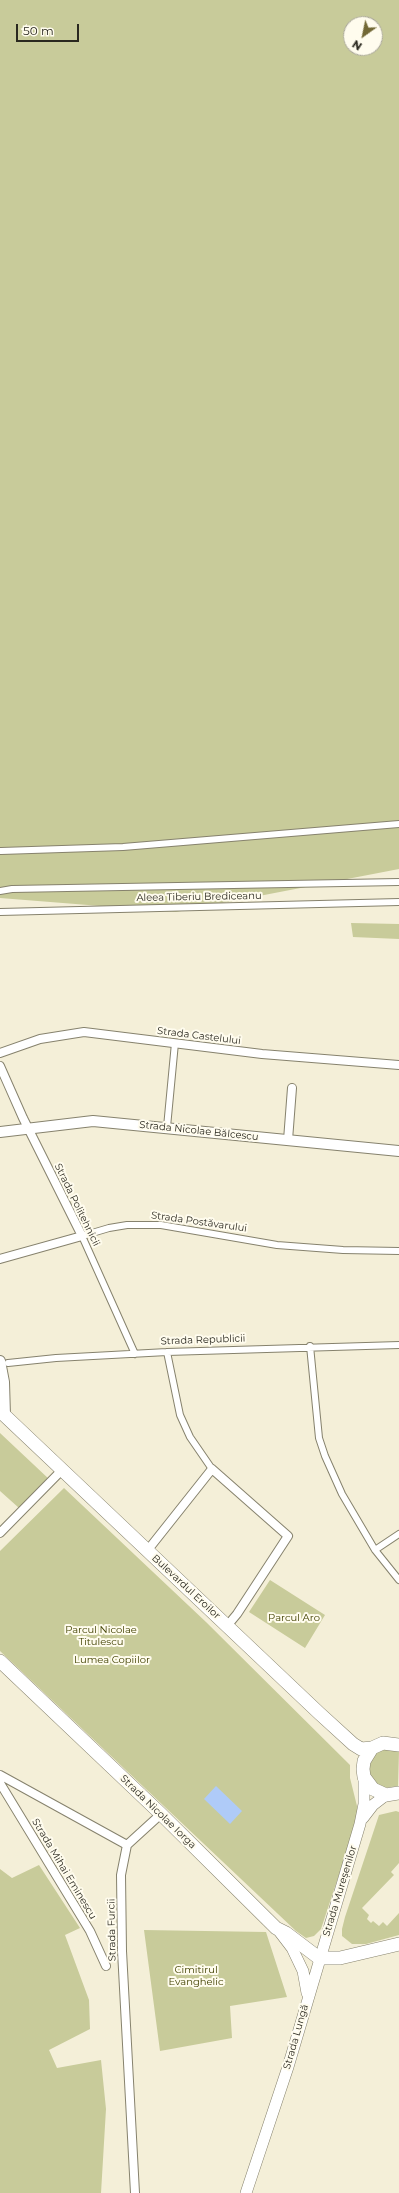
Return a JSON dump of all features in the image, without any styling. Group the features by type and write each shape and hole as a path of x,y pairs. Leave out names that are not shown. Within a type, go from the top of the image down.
{"main road":[{"name":"Bulevardul Eroilor","path":"2,1413 353,1744 361,1748 399,1745"},
{"name":"Strada Nicolae Iorga","path":"0,1661 161,1814 276,1928 286,1933 319,1958"},
{"path":"377,1746 364,1761 364,1777 373,1789 394,1796"},
{"name":"Strada Mureșenilor","path":"319,1958 360,1824 364,1804 364,1777"},
{"name":"Strada Mureșenilor","path":"360,1824 368,1810 394,1796"},
{"path":"276,1928 292,1948 303,1971 308,1998"},
{"path":"319,1958 340,1958 399,1944"},
{"name":"Strada Lungă","path":"246,2193 288,2067 319,1958"}],"street":[{"path":"1,851 123,847 399,824"},
{"path":"0,891 20,888 399,882"},
{"name":"Aleea Tiberiu Brediceanu","path":"0,912 399,902"},
{"name":"Strada Castelului","path":"0,1053 40,1039 84,1032 262,1054 399,1065"},
{"path":"167,1127 175,1043"},
{"name":"Strada Politehnicii","path":"0,1066 28,1128 82,1236 135,1354"},
{"path":"288,1140 292,1088"},
{"name":"Strada Nicolae Bălcescu","path":"0,1132 93,1121 167,1127 399,1151"},
{"name":"Strada Postăvarului","path":"0,1258 109,1228 126,1225 161,1225 277,1245 343,1250 399,1251"},
{"name":"Strada Republicii","path":"2,1362 167,1352 310,1346 399,1345"},
{"path":"310,1346 319,1438 325,1456 342,1494 375,1550 399,1580"},
{"path":"167,1352 180,1415 190,1437 212,1469 288,1536 237,1614 227,1626"},
{"name":"Bulevardul Eroilor","path":"2,1362 4,1382 2,1413"},
{"path":"147,1551 212,1469"},
{"path":"0,1533 62,1471"},
{"path":"375,1550 399,1534"},
{"path":"377,1746 399,1737"},
{"path":"0,1775 127,1845 161,1814"},
{"name":"Strada Mihai Eminescu","path":"0,1783 90,1931 106,1966"},
{"name":"Strada Furcii","path":"127,1845 121,1875 122,1951 135,2193"}],"green space":[{"path":"0,0 399,0 399,869 176,912 0,898"},
{"path":"351,923 399,924 399,939 353,937"},
{"path":"0,1433 50,1480 19,1508 0,1491"},
{"name":"Parcul Nicolae Titulescu","path":"64,1488 206,1622 350,1765 350,1778 357,1806 357,1820 321,1929 314,1936 306,1938 296,1931 0,1651 0,1551"},
{"name":"Parcul Aro","path":"270,1580 325,1615 305,1648 249,1612"},
{"path":"381,1749 399,1751 398,1786 384,1788 378,1785 370,1776 369,1763 371,1757"},
{"path":"396,1811 399,1812 399,1863 391,1872 394,1875 362,1908 369,1915 367,1919 371,1923 373,1921 379,1926 383,1922 387,1926 399,1913 399,1935 366,1944 352,1944 342,1936 345,1917 379,1815"},
{"path":"39,1865 80,1928 65,1935 89,2000 90,2029 49,2050 57,2068 101,2060 106,2109 101,2193 0,2193 0,1869 12,1878"},
{"name":"Cimitirul Evanghelic","path":"144,1930 266,1932 287,1997 230,2006 232,2038 160,2051"}],"water":[{"path":"216,1786 242,1811 230,1824 204,1799"}],"park label":[{"name":"Lumea Copiilor","path":"112,1660"}]}
